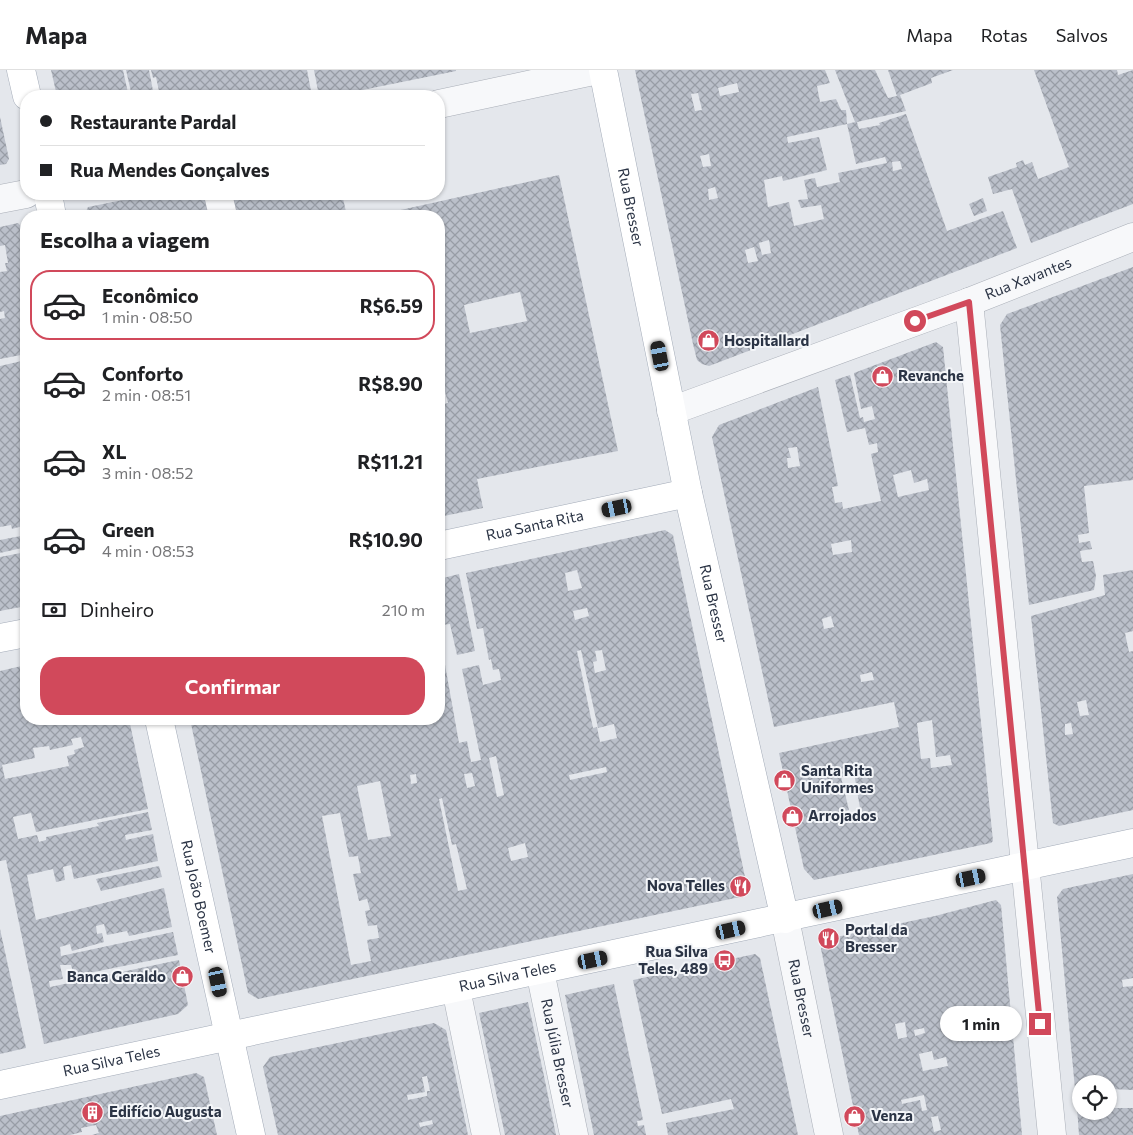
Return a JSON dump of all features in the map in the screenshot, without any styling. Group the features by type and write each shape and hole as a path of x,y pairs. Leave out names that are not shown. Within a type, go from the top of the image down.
{"main road":[{"path":"22,70 26,90"},
{"name":"Rua Bresser","path":"603,70 688,493 785,919"},
{"name":"Rua Santa Rita","path":"445,545 688,493"},
{"path":"0,638 20,634"},
{"name":"Rua João Boemer","path":"160,725 251,1135"},
{"name":"Rua Silva Teles","path":"0,1086 1133,843"}],"street":[{"path":"445,103 598,70"},
{"path":"0,199 20,195"},
{"name":"Rua Xavantes","path":"671,411 969,302 1133,237"},
{"path":"969,302 1052,1135"},
{"name":"Rua Bresser","path":"785,919 829,1135"},
{"name":"Rua Júlia Bresser","path":"540,971 574,1135"},
{"path":"456,988 486,1135"}],"building":[{"path":"51,70 123,70 127,90 56,90"},
{"path":"126,70 149,70 153,90 131,90"},
{"path":"151,70 307,70 311,90 159,90 156,77 153,78"},
{"path":"314,70 456,70 363,90 318,90"},
{"path":"635,70 825,70 830,83 817,86 820,102 836,99 841,110 846,110 847,124 855,122 835,70 875,70 888,98 897,96 888,70 953,70 931,78 932,83 900,95 906,111 857,122 859,129 880,125 879,123 906,114 947,231 1003,211 1017,248 709,366 697,360","holes":["737,83 739,92 720,96 718,88","698,93 702,110 695,111 691,94","847,124 856,164 885,157 887,163 838,173 840,182 817,187 815,178 804,180 808,199 798,200 801,208 821,205 824,219 794,226 789,202 768,207 764,180 782,176 783,181 827,170 819,137 788,143 787,137","709,154 711,166 703,167 700,156","900,161 902,169 893,171 892,162","715,187 718,198 709,200 708,189","769,240 771,253 762,255 759,243","754,247 758,261 748,263 745,250"]},
{"path":"1034,70 1117,70 1118,75 1133,70 1133,204 1031,243 1012,189 993,194 988,177 1017,167 1016,163 1023,160 1025,165 1032,162 1038,179 1069,167"},
{"path":"0,117 9,159 6,164 0,165"},
{"path":"559,175 618,451 477,479 483,508 445,516 445,404 448,403 445,392 445,210 401,210","holes":["520,292 527,321 470,333 464,305"]},
{"path":"983,198 987,211 974,216 969,204"},
{"path":"123,200 213,200 216,210 87,210 88,207"},
{"path":"229,200 343,200 346,210 232,210"},
{"path":"18,223 20,225 20,355 0,359 0,319 5,318 4,311 0,312 0,272 7,271 5,263 8,263 5,245 0,246 0,227"},
{"path":"1133,267 1133,480 1084,486 1089,533 1078,535 1079,543 1090,541 1092,549 1080,551 1082,562 1093,561 1096,576 1094,590 1029,605 1000,325 1007,314"},
{"path":"936,342 943,347 993,841 991,843 814,880 804,869 779,753 899,727 894,702 774,727 712,437 719,425 818,387 838,486 832,487 835,503 842,502 843,509 881,501 871,454 878,452 877,443 869,445 865,428 847,432 835,380 850,375 860,418 863,417 864,422 875,419 872,406 861,409 854,373","holes":["797,447 800,466 788,468 787,458 791,458 788,448","911,470 914,483 927,479 929,490 898,497 893,475","851,540 852,552 833,555 831,544","831,616 834,627 824,629 822,619","872,672 874,680 861,682 860,675","932,720 936,757 950,755 952,765 931,768 930,758 921,759 917,723","854,773 861,814 824,822 823,816 849,810 841,777"]},
{"path":"20,361 20,527 12,529 11,525 0,527 0,366"},
{"path":"665,530 673,535 745,877 746,886 740,897 258,999 248,993 191,725 445,725 445,665 459,743 467,741 471,762 481,760 462,669 479,665 483,685 501,680 499,669 493,670 491,659 489,660 483,628 477,629 466,573","holes":["577,570 582,588 568,591 565,573","587,608 589,616 575,620 573,611","581,650 598,728 614,724 617,738 600,742 597,727 593,728 577,651","602,650 606,670 595,673 593,662 597,661 595,651","496,756 504,795 497,797 489,758","606,767 607,772 570,780 569,775","472,773 475,786 467,788 464,774","416,774 417,783 411,784 410,775","380,781 391,836 368,840 357,786","442,798 452,845 456,844 467,889 458,891 439,799","340,813 349,857 358,856 361,873 353,874 359,901 367,899 370,910 365,911 368,926 377,925 379,938 367,940 371,961 351,965 322,816","525,843 528,857 511,861 508,848"]},
{"path":"20,536 20,548 0,553 0,540"},
{"path":"20,553 20,607 0,611 0,557"},
{"path":"1133,570 1133,631 1125,633 1129,652 1133,651 1133,810 1059,826 1053,823 1031,616 1105,595 1103,575","holes":["1086,700 1089,715 1080,716 1077,702","1071,723 1073,734 1065,735 1065,724"]},
{"path":"459,574 475,651 457,655 450,624 445,625 445,578"},
{"path":"20,666 20,725 130,725 148,809 36,832 31,813 13,817 18,839 37,835 39,842 46,840 46,837 99,826 97,823 148,812 152,830 125,835 126,840 153,834 158,861 74,879 71,865 63,867 65,880 56,882 53,869 27,875 36,920 164,888 172,927 129,936 127,931 107,935 104,924 96,926 97,934 102,933 104,942 72,951 70,944 60,947 61,956 173,932 178,955 74,976 71,965 60,965 63,979 49,981 50,987 179,960 188,1005 178,1014 44,1044 6,860 0,861 0,671","holes":["81,737 84,747 74,750 75,754 67,756 69,766 5,779 2,765 35,758 33,748 49,746 50,750 73,745 71,739"]},
{"path":"159,866 162,877 101,891 96,879"},
{"path":"1133,874 1133,978 1122,980 1123,987 1133,986 1133,1090 1117,1089 1117,1075 1074,1075 1057,897 1063,889"},
{"path":"996,900 1001,905 1022,1135 859,1135 821,949 827,939 935,916","holes":["905,1022 907,1037 898,1039 895,1024","924,1028 925,1033 915,1036 914,1030","932,1051 934,1060 946,1057 948,1066 923,1071 919,1054","924,1095 927,1110 922,1111 920,1100 902,1104 901,1100","938,1116 941,1130 934,1132 931,1117"]},
{"path":"0,929 26,1048 0,1054"},
{"path":"755,954 760,958 798,1135 668,1135 666,1123 734,1109 731,1099 662,1114 633,980"},
{"path":"614,984 643,1120 637,1121 638,1126 644,1125 646,1135 594,1135 565,995"},
{"path":"528,1002 556,1135 505,1135 479,1013"},
{"path":"434,1023 446,1030 468,1135 278,1135 263,1067 270,1057","holes":["427,1076 430,1091 427,1091 427,1096 408,1100 407,1095 425,1092 422,1077","432,1120 433,1124 420,1127 419,1123"]},
{"path":"196,1073 204,1077 217,1135 92,1135 99,1133 96,1125 81,1128 82,1132 70,1135 0,1135 0,1116"},
{"path":"1117,1108 1133,1108 1133,1135 1079,1135 1078,1120 1117,1120"}],"place":[{"name":"Hospitallard","path":"708,341"},
{"name":"Revanche","path":"882,376"},
{"name":"Santa Rita Uniformes","path":"785,780"},
{"name":"Arrojados","path":"792,816"},
{"name":"Nova Telles","path":"741,886"},
{"name":"Portal da Bresser","path":"829,939"},
{"name":"Rua Silva Teles, 489","path":"724,961"},
{"name":"Banca Geraldo","path":"182,977"},
{"name":"Edifício Augusta","path":"93,1112"},
{"name":"Venza","path":"855,1116"}],"route":[{"path":"915,321 969,302 1040,1024"}]}
